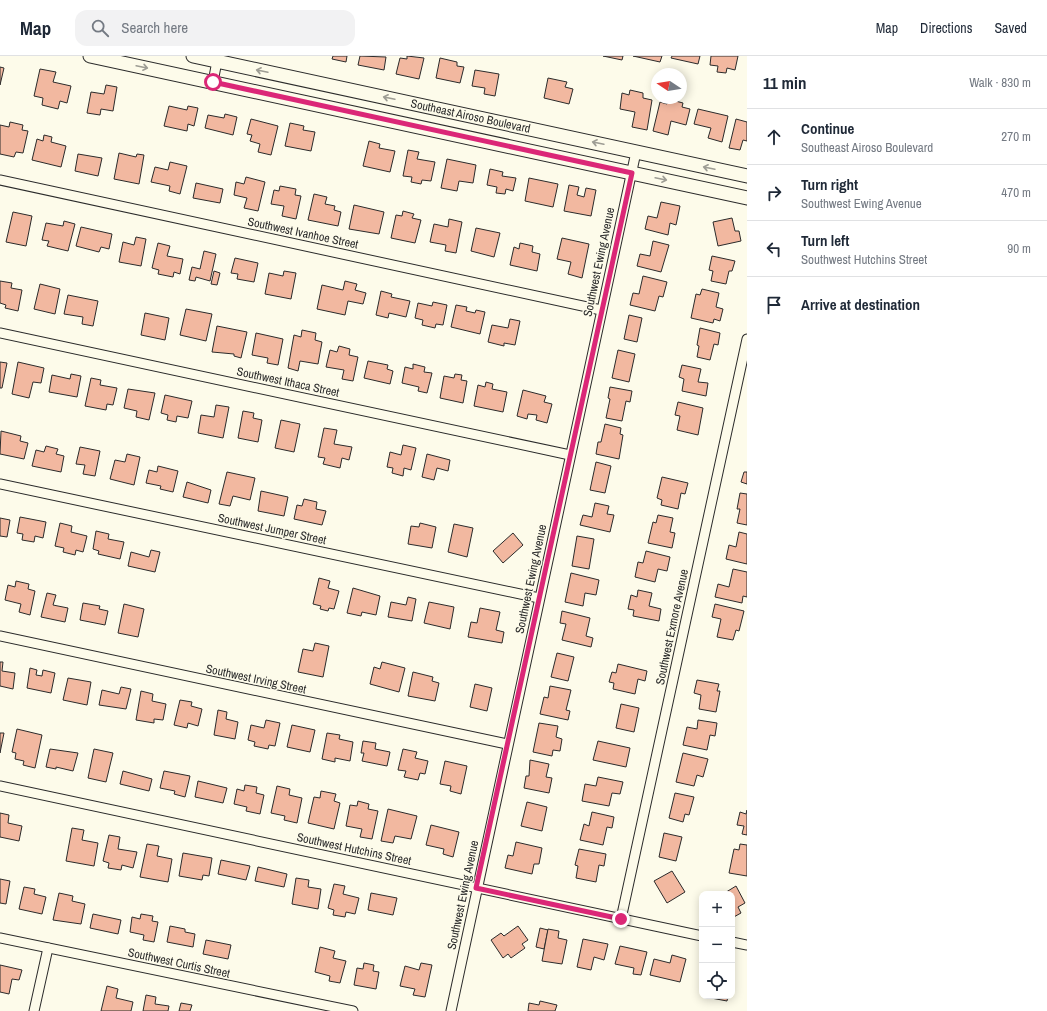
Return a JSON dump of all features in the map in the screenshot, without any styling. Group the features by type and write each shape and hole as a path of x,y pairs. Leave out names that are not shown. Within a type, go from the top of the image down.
{"main road":[{"name":"Southeast Airoso Boulevard","path":"90,56 747,198"},
{"name":"Southeast Airoso Boulevard","path":"194,56 218,59 747,176"}],"street":[{"path":"213,82 218,59"},
{"name":"Southwest Ewing Avenue","path":"451,1011 507,744 636,152"},
{"name":"Southwest Ivanhoe Street","path":"0,180 601,310"},
{"name":"Southwest Ithaca Street","path":"0,333 570,455"},
{"name":"Southwest Exmore Avenue","path":"621,919 747,339"},
{"name":"Southwest Jumper Street","path":"0,484 539,598"},
{"name":"Southwest Irving Street","path":"0,636 507,744"},
{"name":"Southwest Hutchins Street","path":"0,786 699,935"},
{"name":"Southwest Curtis Street","path":"0,938 353,1011"},
{"path":"735,943 747,945"},
{"path":"34,1011 48,948"}],"building":[{"path":"333,56 347,56 346,62 332,59"},
{"path":"360,56 386,57 384,70 358,65"},
{"path":"407,56 424,58 419,79 396,74 400,58 407,59"},
{"path":"603,56 623,56 622,60"},
{"path":"633,56 662,56 660,62"},
{"path":"672,56 700,56 698,64 671,58"},
{"path":"711,56 738,56 735,70 727,68 726,73 717,72 718,66 710,65"},
{"path":"440,58 457,62 457,66 464,67 460,83 436,78"},
{"path":"0,67 4,68 0,85"},
{"path":"40,69 56,72 53,82 71,86 67,103 60,101 58,109 42,105 43,98 34,96"},
{"path":"475,70 499,74 495,96 484,94 485,88 472,86"},
{"path":"548,78 567,82 565,87 573,89 569,104 544,98"},
{"path":"106,85 117,87 113,111 101,109 100,115 87,113 91,92 104,94"},
{"path":"630,90 643,93 643,98 651,100 647,130 632,127 635,112 620,109 622,93 629,95"},
{"path":"660,104 683,104 682,107 690,109 686,125 671,121 668,135 653,131"},
{"path":"169,106 187,110 188,106 198,108 194,126 188,124 187,131 164,126"},
{"path":"698,109 728,116 722,142 708,138 711,128 694,124"},
{"path":"225,114 237,117 233,135 205,128 208,115 224,118"},
{"path":"251,119 278,126 271,155 258,152 260,144 250,141 252,135 247,134"},
{"path":"736,119 747,122 747,141 743,140 740,150 729,148"},
{"path":"10,122 23,125 22,130 28,131 23,153 16,152 14,157 0,154 0,125 9,127"},
{"path":"290,123 304,126 303,130 315,132 311,151 285,146"},
{"path":"44,135 52,137 51,142 66,146 61,167 32,160 37,139 43,141"},
{"path":"369,141 380,144 379,148 395,151 390,172 363,166"},
{"path":"408,150 419,152 417,159 435,162 431,181 422,180 421,184 411,182 412,177 403,176"},
{"path":"119,153 136,157 137,154 144,155 139,184 114,179"},
{"path":"78,154 102,158 98,176 75,171"},
{"path":"447,159 476,165 473,183 459,181 457,191 441,188"},
{"path":"170,162 187,166 180,194 169,191 170,186 151,182 155,167 168,170"},
{"path":"490,169 503,172 502,176 516,178 513,191 506,189 505,194 496,193 497,187 487,185"},
{"path":"246,177 265,182 258,211 244,208 247,198 234,195 236,182 244,184"},
{"path":"529,178 558,184 553,207 525,201"},
{"path":"196,183 223,189 220,203 193,198"},
{"path":"569,185 579,187 577,195 584,197 586,188 596,190 591,216 564,211"},
{"path":"280,186 296,189 295,195 301,196 296,219 282,216 284,206 271,204 274,190 279,191"},
{"path":"314,194 327,197 325,204 335,206 334,210 341,212 338,226 308,220"},
{"path":"661,202 680,206 676,225 670,223 668,235 645,229 648,216 657,218"},
{"path":"354,205 384,212 379,234 349,229"},
{"path":"403,211 414,214 412,218 421,220 415,243 391,238 396,215 402,216"},
{"path":"13,212 32,216 26,246 6,242"},
{"path":"732,218 735,231 739,231 741,241 718,246 713,222"},
{"path":"449,219 462,222 456,253 445,251 446,245 430,242 434,224 448,227"},
{"path":"64,221 75,224 68,251 47,246 49,241 42,240 46,223 63,226"},
{"path":"81,227 112,234 109,249 101,247 99,252 76,246"},
{"path":"476,228 500,233 494,257 471,251"},
{"path":"136,237 146,239 141,266 119,262 123,242 134,245"},
{"path":"562,238 589,244 582,278 568,274 571,262 557,259"},
{"path":"653,241 669,245 661,272 637,266 640,254 650,256"},
{"path":"158,243 170,246 167,256 183,259 180,274 174,272 173,277 158,274 159,270 152,268"},
{"path":"520,243 533,246 532,252 540,254 537,271 510,265 514,247 519,249"},
{"path":"204,251 216,254 210,281 196,277 195,281 189,280 192,267 200,269"},
{"path":"712,256 735,261 732,271 729,271 726,284 711,281 713,271 709,270"},
{"path":"235,258 258,263 254,282 237,279 238,274 231,273"},
{"path":"214,271 220,273 217,285 211,284"},
{"path":"284,271 296,273 291,299 265,294 269,273 283,276"},
{"path":"643,276 667,282 663,297 659,296 655,311 630,305 633,293 639,294"},
{"path":"0,281 12,283 11,288 22,290 18,311 5,308 6,305 0,303"},
{"path":"345,281 357,284 355,290 366,293 363,304 348,301 345,315 317,309 322,285 343,290"},
{"path":"40,284 60,289 55,314 34,309"},
{"path":"702,289 719,293 716,307 723,309 720,321 714,319 713,323 691,318 696,294 700,295"},
{"path":"381,291 392,294 391,297 410,301 406,317 389,313 388,318 376,315"},
{"path":"68,295 98,301 93,326 82,324 83,317 64,314"},
{"path":"433,302 447,305 443,325 436,324 435,328 422,325 423,320 415,318 418,303 432,306"},
{"path":"456,305 467,307 466,311 475,313 476,310 485,312 480,334 451,327"},
{"path":"186,309 212,314 206,341 180,335"},
{"path":"145,313 169,318 165,340 141,335"},
{"path":"629,315 642,318 637,342 624,339"},
{"path":"510,319 520,321 515,345 504,343 504,346 488,342 492,325 508,328"},
{"path":"217,326 247,332 241,358 234,356 234,354 212,352"},
{"path":"700,328 720,333 718,345 714,344 710,360 697,357 699,346 697,345"},
{"path":"302,330 316,333 315,340 322,342 318,364 300,361 298,371 288,368 294,335 301,337"},
{"path":"256,333 283,339 278,365 267,363 268,358 252,355"},
{"path":"339,346 350,349 349,355 358,357 353,381 342,379 344,370 326,367 330,350 337,352"},
{"path":"618,350 635,354 629,382 612,378"},
{"path":"368,361 388,365 387,369 393,371 390,384 364,378"},
{"path":"0,362 7,363 2,388 0,388"},
{"path":"18,362 44,368 41,383 33,382 29,398 12,394"},
{"path":"413,364 425,367 424,372 432,373 427,393 418,391 419,387 402,383 405,367 413,369"},
{"path":"682,365 701,369 698,382 708,383 706,396 682,391 684,379 679,377"},
{"path":"71,374 81,376 77,397 49,392 52,375 70,379"},
{"path":"455,374 462,375 461,380 467,381 463,403 440,398 444,376 454,378"},
{"path":"91,378 101,380 100,385 117,388 113,405 107,404 106,410 85,406"},
{"path":"486,382 493,384 492,389 507,392 503,412 474,406 478,385 485,387"},
{"path":"610,387 632,391 630,402 626,401 622,421 606,418 610,399 608,398"},
{"path":"128,389 155,393 149,420 136,417 137,411 124,408"},
{"path":"523,390 546,396 544,402 552,404 547,423 536,420 537,415 528,414 527,419 517,416"},
{"path":"165,395 192,401 188,418 177,416 176,422 167,420 168,415 161,413"},
{"path":"678,402 703,408 698,435 677,430 680,416 675,415"},
{"path":"216,405 229,407 223,438 198,433 201,415 214,417"},
{"path":"243,411 254,413 253,418 262,420 258,442 238,438"},
{"path":"281,420 300,424 294,452 275,448"},
{"path":"605,424 621,428 620,434 623,435 619,459 596,454 598,442 601,442"},
{"path":"324,428 337,430 334,444 352,447 349,460 342,458 340,468 323,464 325,458 318,457"},
{"path":"1,431 21,436 20,441 28,443 24,459 0,454"},
{"path":"403,445 416,448 411,470 404,468 403,476 392,473 393,468 387,467 390,452 401,455"},
{"path":"46,446 58,449 56,454 64,456 61,472 32,466 36,450 44,452"},
{"path":"80,447 100,451 95,476 83,474 85,465 76,464"},
{"path":"127,454 140,457 134,485 110,479 115,460 125,462"},
{"path":"427,454 450,460 448,471 437,468 434,480 422,477"},
{"path":"596,462 611,466 605,493 590,490"},
{"path":"158,466 178,471 173,492 160,489 161,486 146,483 149,470 157,472"},
{"path":"227,472 255,478 250,500 233,496 230,506 219,504"},
{"path":"744,472 747,472 747,484 741,482"},
{"path":"662,477 688,483 685,494 681,493 678,509 661,505 662,500 657,498"},
{"path":"187,482 211,490 208,503 183,497"},
{"path":"261,491 288,497 284,516 258,511"},
{"path":"740,493 747,494 747,525 737,523 740,509 737,509"},
{"path":"304,499 317,502 316,509 326,511 322,525 294,519 297,505 302,506"},
{"path":"595,503 609,506 607,514 614,515 610,532 580,525 583,515 592,517"},
{"path":"658,515 673,518 670,532 675,533 672,548 648,543 653,522 656,523"},
{"path":"20,517 46,522 43,538 35,536 34,542 22,540 23,534 17,533"},
{"path":"0,518 10,520 7,537 0,536"},
{"path":"60,523 72,526 71,532 87,536 83,552 76,550 75,555 63,552 64,548 55,546"},
{"path":"420,523 436,527 432,548 408,544 411,526 419,527"},
{"path":"454,524 473,528 467,557 448,552"},
{"path":"96,531 109,534 108,539 124,542 120,559 98,554 99,551 93,549"},
{"path":"739,532 747,534 747,564 726,559 729,545 736,547"},
{"path":"513,533 523,545 503,563 493,551"},
{"path":"577,536 594,539 589,569 572,566"},
{"path":"151,550 160,552 155,572 128,566 131,552 149,557"},
{"path":"646,551 670,557 667,571 658,569 655,582 635,577 638,562 643,563"},
{"path":"733,569 747,572 747,597 743,596 742,603 715,597 718,584 729,587"},
{"path":"571,573 599,580 596,595 585,593 583,606 565,602"},
{"path":"319,578 330,581 328,588 339,591 334,609 329,608 328,611 320,609 321,606 313,604"},
{"path":"16,581 29,584 28,589 35,591 30,615 19,612 21,604 5,600 8,585 15,587"},
{"path":"353,588 380,596 376,615 362,612 361,616 347,613"},
{"path":"638,590 652,593 649,606 661,609 659,621 633,616 634,610 628,609 631,595 637,597"},
{"path":"47,593 56,595 53,605 68,608 65,622 41,617"},
{"path":"408,597 416,599 412,621 388,617 391,602 406,605"},
{"path":"429,602 454,607 450,629 424,623"},
{"path":"83,603 100,606 99,609 108,611 105,625 80,620"},
{"path":"124,604 144,609 138,637 118,633"},
{"path":"715,604 744,611 739,631 736,630 733,640 717,637 721,619 712,617"},
{"path":"480,608 500,612 496,630 504,632 502,643 468,637 471,622 477,623"},
{"path":"562,611 590,618 586,636 593,638 591,647 562,640 566,624 560,623"},
{"path":"315,643 329,646 323,677 298,672 303,649 313,651"},
{"path":"557,653 574,657 568,681 551,677"},
{"path":"0,662 3,662 2,671 15,673 13,689 0,686"},
{"path":"382,662 405,668 399,692 370,684 374,667 380,669"},
{"path":"618,664 647,671 645,681 638,679 635,694 613,689 614,683 609,682 612,672 616,673"},
{"path":"30,668 37,670 36,675 42,676 43,670 55,673 51,693 27,688"},
{"path":"413,672 433,677 432,681 439,683 435,701 408,696"},
{"path":"68,678 91,682 87,705 63,700"},
{"path":"697,680 719,684 717,691 720,691 716,712 699,709 701,695 694,693"},
{"path":"475,684 492,688 487,711 470,707"},
{"path":"550,686 571,690 566,710 570,711 568,720 540,714 544,697 548,698"},
{"path":"121,687 131,689 126,709 99,705 102,690 119,694"},
{"path":"141,691 153,694 152,701 166,704 163,720 154,719 154,723 136,720"},
{"path":"180,700 192,702 191,706 202,709 198,726 188,723 187,728 174,725"},
{"path":"621,704 639,708 634,732 616,728"},
{"path":"218,710 227,712 226,719 238,722 235,739 214,735"},
{"path":"266,720 280,723 275,746 269,745 268,749 254,746 255,742 248,740 251,725 264,728"},
{"path":"698,720 717,723 715,736 710,735 707,750 683,745 687,727 697,729"},
{"path":"539,723 558,726 556,737 562,739 560,751 553,750 552,756 533,752"},
{"path":"292,725 315,730 310,752 287,747"},
{"path":"17,729 42,735 35,768 23,765 24,761 15,759 16,753 12,752"},
{"path":"0,733 4,733 0,753"},
{"path":"327,733 340,735 339,739 353,742 350,761 335,758 335,762 322,759"},
{"path":"363,741 376,743 375,749 390,752 387,766 362,761 364,753 361,753"},
{"path":"598,741 630,748 626,767 593,760"},
{"path":"50,749 78,753 73,771 56,767 56,769 46,767"},
{"path":"94,749 113,753 106,782 88,778"},
{"path":"403,749 417,752 415,758 428,761 425,774 420,773 418,780 404,777 406,771 398,770"},
{"path":"683,753 708,759 703,777 697,775 694,786 676,782"},
{"path":"530,760 549,764 546,777 552,778 549,793 524,788 526,776 529,776"},
{"path":"445,761 467,766 461,794 450,791 451,786 440,784"},
{"path":"123,771 152,779 149,791 120,784"},
{"path":"164,771 190,776 185,797 174,794 175,791 160,788"},
{"path":"598,777 623,782 620,794 612,793 609,806 582,801 585,784 596,786"},
{"path":"198,781 227,788 223,803 195,797"},
{"path":"245,785 257,787 256,793 264,795 260,814 246,811 247,807 234,804 237,789 244,791"},
{"path":"277,786 290,789 289,795 302,798 297,823 284,820 285,816 271,813"},
{"path":"321,791 336,794 334,801 340,803 334,829 308,823 314,797 320,798"},
{"path":"675,793 694,797 689,815 685,814 683,822 669,818"},
{"path":"358,801 369,804 368,809 378,811 372,839 360,837 362,829 346,826 350,805 357,806"},
{"path":"527,802 547,807 542,831 521,826"},
{"path":"388,809 417,816 411,839 395,836 393,843 381,841"},
{"path":"747,810 747,835 742,834 744,826 737,825 740,812 746,814"},
{"path":"592,812 614,817 612,828 607,827 603,845 580,840 584,824 589,826"},
{"path":"0,813 9,815 8,823 22,826 19,841 0,837"},
{"path":"431,825 459,832 453,857 443,854 444,849 426,845"},
{"path":"72,828 84,830 82,840 98,843 94,866 66,861"},
{"path":"664,833 682,837 676,861 659,857"},
{"path":"109,835 120,837 118,849 137,852 133,868 122,865 121,870 108,868 109,863 103,861"},
{"path":"516,842 542,848 539,864 534,864 532,874 505,868 508,855 513,856"},
{"path":"147,844 159,846 157,856 172,859 168,882 140,877"},
{"path":"740,844 747,845 747,876 729,873 734,849 739,850"},
{"path":"579,849 606,854 604,866 599,865 596,882 576,878 578,866 575,865"},
{"path":"183,853 212,858 209,876 203,875 202,880 179,876"},
{"path":"221,860 250,866 246,880 218,874"},
{"path":"258,867 287,874 284,887 255,881"},
{"path":"672,871 685,892 667,903 654,881"},
{"path":"296,878 309,880 308,887 321,889 318,909 292,904"},
{"path":"0,879 10,881 6,904 0,903"},
{"path":"334,884 345,886 343,894 359,898 355,914 346,912 345,917 333,915 334,910 328,908"},
{"path":"736,886 745,903 738,907 741,913 735,916 735,891 728,891"},
{"path":"24,887 35,889 34,894 46,897 42,914 19,909"},
{"path":"59,893 73,896 72,901 85,904 81,924 53,920"},
{"path":"371,893 397,898 393,915 368,910"},
{"path":"93,914 121,920 118,934 90,928"},
{"path":"141,914 153,916 152,921 158,922 154,942 143,940 144,935 130,932 132,917 140,919"},
{"path":"170,926 185,929 185,932 195,934 193,947 167,942"},
{"path":"518,926 528,940 522,944 525,948 511,958 508,954 503,958 491,940 501,933 504,936"},
{"path":"540,928 548,930 544,949 536,947"},
{"path":"548,929 559,931 558,938 567,940 562,964 542,961"},
{"path":"583,939 608,944 604,960 594,957 591,970 577,967"},
{"path":"206,940 231,945 228,959 203,954"},
{"path":"620,946 647,952 641,975 633,974 634,968 615,964"},
{"path":"320,947 335,951 333,958 346,961 340,983 329,981 330,976 315,972"},
{"path":"672,955 686,959 680,982 650,975 654,959 670,963"},
{"path":"364,963 374,965 373,971 379,972 376,989 354,985 357,968 363,969"},
{"path":"421,963 432,965 425,997 413,995 415,989 400,986 405,966 419,970"},
{"path":"0,965 22,970 19,980 12,979 9,994 0,992"},
{"path":"107,986 118,989 116,998 133,1002 131,1011 101,1011"},
{"path":"146,995 156,997 155,1004 169,1006 168,1011 143,1011"},
{"path":"716,999 727,999 727,1001"},
{"path":"540,1001 557,1005 555,1011 528,1011 529,1003 539,1005"},
{"path":"181,1003 192,1005 190,1011 179,1011"}],"route":[{"path":"213,82 632,173 476,888 621,919"}]}
